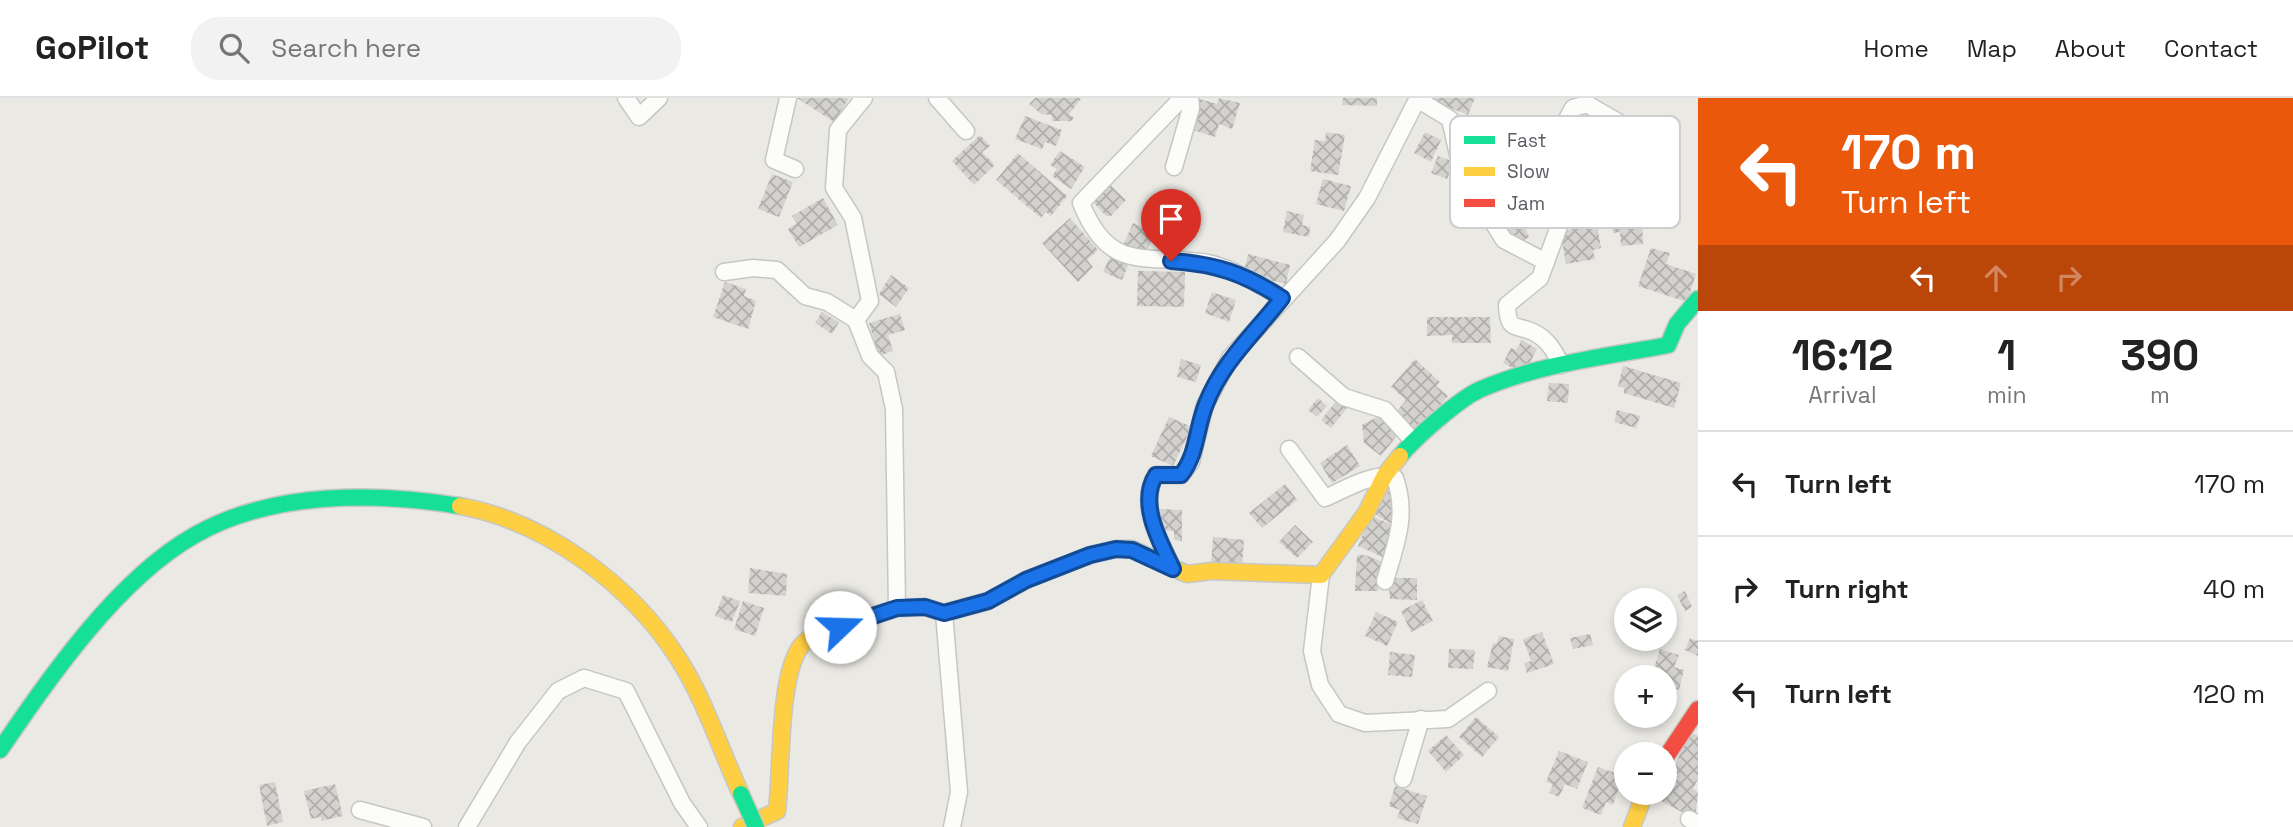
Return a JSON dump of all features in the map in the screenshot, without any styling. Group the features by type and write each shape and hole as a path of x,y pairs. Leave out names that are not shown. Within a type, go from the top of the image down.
{"street":[{"path":"626,98 639,117 659,98"},
{"path":"788,98 774,160 795,169"},
{"path":"856,320 870,301 853,218 834,188 838,130 864,98"},
{"path":"937,98 966,131"},
{"path":"1182,98 1081,203 1090,226 1097,237 1131,257 1209,263 1262,286 1282,298"},
{"path":"1174,167 1191,108 1191,98"},
{"path":"1173,569 1152,519 1148,503 1151,482 1156,475 1181,475 1191,462 1205,405 1230,358 1258,329 1282,298 1337,241 1367,198 1418,99 1450,119"},
{"path":"1567,116 1573,108 1587,104 1608,116"},
{"path":"1496,228 1504,240 1546,262"},
{"path":"1558,228 1540,278 1507,305 1508,320 1516,329 1533,332 1553,347 1562,365"},
{"path":"724,272 753,268 777,270 805,296 827,302 856,320 870,356 886,372 894,409 897,608"},
{"path":"1488,691 1448,719 1364,723 1339,714 1320,685 1312,651 1321,575 1366,513 1385,475 1413,441 1477,391 1562,365 1668,345 1677,324 1698,299"},
{"path":"1298,357 1344,397 1385,410 1413,441"},
{"path":"1289,449 1325,498 1385,475 1395,478 1402,501 1399,531 1385,581"},
{"path":"0,750 54,672 91,626 134,582 197,533 267,509 312,500 389,496 448,501 511,518 571,550 628,597 679,660 756,827"},
{"path":"742,827 777,811 782,774 784,704 788,682 801,646 816,635 897,608 925,607 944,613 988,601 1026,580 1090,555 1116,549 1132,550 1187,574 1212,571 1321,575"},
{"path":"944,613 959,792 952,827"},
{"path":"453,827 470,825 518,742 558,691 584,678 626,691 682,803 699,827"},
{"path":"1676,742 1698,709"},
{"path":"1403,779 1421,719"},
{"path":"1632,827 1640,805"},
{"path":"360,810 423,827"}],"building":[{"path":"797,98 849,98 834,122"},
{"path":"1035,98 1081,99 1069,114 1074,118 1071,121 1052,121 1052,115 1041,114 1029,104"},
{"path":"1219,98 1240,103 1232,129 1219,124 1215,137 1190,129 1200,99 1217,104"},
{"path":"1343,98 1377,98 1377,106 1342,105"},
{"path":"1434,98 1475,98 1468,115 1433,101"},
{"path":"1025,116 1062,130 1056,146 1045,142 1042,149 1015,139"},
{"path":"1326,132 1345,135 1338,175 1310,171 1315,140 1325,141"},
{"path":"1425,132 1441,140 1431,162 1414,153"},
{"path":"980,135 990,146 982,152 995,165 974,185 952,161"},
{"path":"1060,151 1085,167 1071,189 1052,176 1057,169 1050,165"},
{"path":"1018,153 1067,196 1051,216 1046,212 1041,218 996,180"},
{"path":"1438,156 1450,160 1447,179 1431,173"},
{"path":"772,174 793,182 779,217 758,209"},
{"path":"1323,179 1351,186 1344,211 1316,204"},
{"path":"1108,183 1126,200 1111,216 1106,216 1094,203 1095,197"},
{"path":"823,198 838,225 799,247 788,229 797,223 792,216"},
{"path":"1287,211 1304,215 1302,225 1310,227 1309,237 1283,232"},
{"path":"1070,218 1098,250 1087,260 1093,267 1078,282 1042,243"},
{"path":"1133,223 1155,233 1144,258 1122,248"},
{"path":"1525,228 1529,237 1515,245 1506,229"},
{"path":"1598,228 1601,248 1593,250 1595,259 1566,264 1560,231"},
{"path":"1612,228 1642,228 1643,244 1621,246 1620,232 1613,233"},
{"path":"1651,248 1670,253 1666,264 1696,274 1687,302 1638,286"},
{"path":"1248,254 1290,265 1286,284 1251,275 1252,269 1245,267"},
{"path":"1111,255 1129,263 1122,280 1103,272"},
{"path":"1138,271 1185,272 1184,307 1137,306"},
{"path":"891,275 909,288 896,307 879,294"},
{"path":"725,282 746,289 744,296 756,301 748,329 713,317"},
{"path":"1212,292 1236,300 1229,322 1205,313"},
{"path":"822,312 839,322 832,334 815,323"},
{"path":"900,314 905,330 888,335 893,351 879,356 869,323"},
{"path":"1427,317 1490,317 1491,343 1452,343 1452,335 1427,336"},
{"path":"1522,340 1537,349 1524,374 1503,363 1511,348 1516,350"},
{"path":"1181,359 1201,365 1196,382 1177,377"},
{"path":"1415,359 1440,382 1436,386 1448,396 1415,436 1393,416 1406,400 1391,387"},
{"path":"1623,366 1681,383 1674,408 1624,393 1624,388 1618,386"},
{"path":"1549,383 1569,384 1568,403 1547,401"},
{"path":"1318,398 1327,406 1317,417 1308,410"},
{"path":"1337,400 1347,408 1331,428 1321,420"},
{"path":"1617,410 1640,416 1636,428 1614,422"},
{"path":"1383,414 1399,433 1381,456 1364,443 1362,425"},
{"path":"1169,417 1192,427 1173,466 1151,456"},
{"path":"1347,445 1360,466 1332,483 1320,463"},
{"path":"1285,484 1297,500 1262,528 1249,513"},
{"path":"1387,491 1392,494 1396,510 1392,524 1374,514"},
{"path":"1160,509 1182,510 1182,541 1174,540 1174,531 1160,530"},
{"path":"1371,516 1398,527 1385,558 1358,546"},
{"path":"1295,525 1313,542 1297,558 1279,542"},
{"path":"1213,537 1244,540 1242,567 1211,565"},
{"path":"1357,555 1365,555 1385,563 1385,571 1379,573 1378,591 1355,591"},
{"path":"750,568 787,574 786,596 748,593"},
{"path":"1388,578 1417,578 1417,600 1390,599"},
{"path":"1685,591 1692,607 1685,611 1677,595"},
{"path":"723,595 740,601 732,622 715,616"},
{"path":"1422,600 1433,621 1411,632 1401,611"},
{"path":"743,601 764,608 755,636 734,629"},
{"path":"1376,612 1398,622 1387,646 1365,636"},
{"path":"1542,632 1554,664 1527,673 1524,663 1531,661 1523,639"},
{"path":"1590,634 1593,645 1573,649 1570,638"},
{"path":"1499,636 1514,639 1508,671 1487,667 1493,643 1497,644"},
{"path":"1690,638 1698,641 1698,656 1685,650"},
{"path":"1449,649 1475,650 1473,669 1448,668"},
{"path":"1659,651 1679,655 1675,665 1655,665"},
{"path":"1390,652 1415,655 1412,677 1388,675"},
{"path":"1677,668 1684,670 1677,689"},
{"path":"1476,717 1499,737 1482,757 1459,737"},
{"path":"1690,732 1698,736 1698,779 1693,789 1698,792 1695,819 1668,805 1677,805 1677,761"},
{"path":"1446,735 1464,755 1446,772 1428,751"},
{"path":"1559,751 1588,762 1577,789 1565,784 1559,797 1549,793 1553,784 1546,782"},
{"path":"1598,767 1614,773 1613,805 1606,802 1601,815 1582,808"},
{"path":"275,782 283,822 267,826 259,785"},
{"path":"335,784 343,816 321,821 321,817 311,819 304,791"},
{"path":"1395,786 1427,796 1418,824 1397,818 1400,810 1389,806"}],"traffic: fast":[{"path":"1400,456 1437,420 1479,390 1548,368 1668,345 1677,324 1698,299"},
{"path":"0,750 63,661 112,603 166,554 195,535 257,510 325,499 394,498 460,506"},
{"path":"876,615 897,608 925,607 944,613 988,601 1026,580 1090,555 1116,549 1132,549 1180,571"},
{"path":"741,794 756,827"}],"traffic: slow":[{"path":"1180,571 1187,574 1212,571 1321,575 1366,513 1385,475 1400,456"},
{"path":"460,506 524,526 555,542 611,582 636,606 659,631 688,674 741,794"},
{"path":"742,827 777,811 782,725 788,679 801,646 816,634 876,615"},
{"path":"1632,827 1640,805"}],"traffic: jam":[{"path":"1676,742 1698,709"}],"route":[{"path":"840,627 897,608 925,607 944,613 988,601 1026,580 1060,569 1090,555 1116,549 1132,550 1173,569 1152,519 1148,503 1151,482 1156,475 1181,475 1191,462 1205,405 1230,358 1258,329 1282,298 1262,286 1209,263 1171,261"}]}
